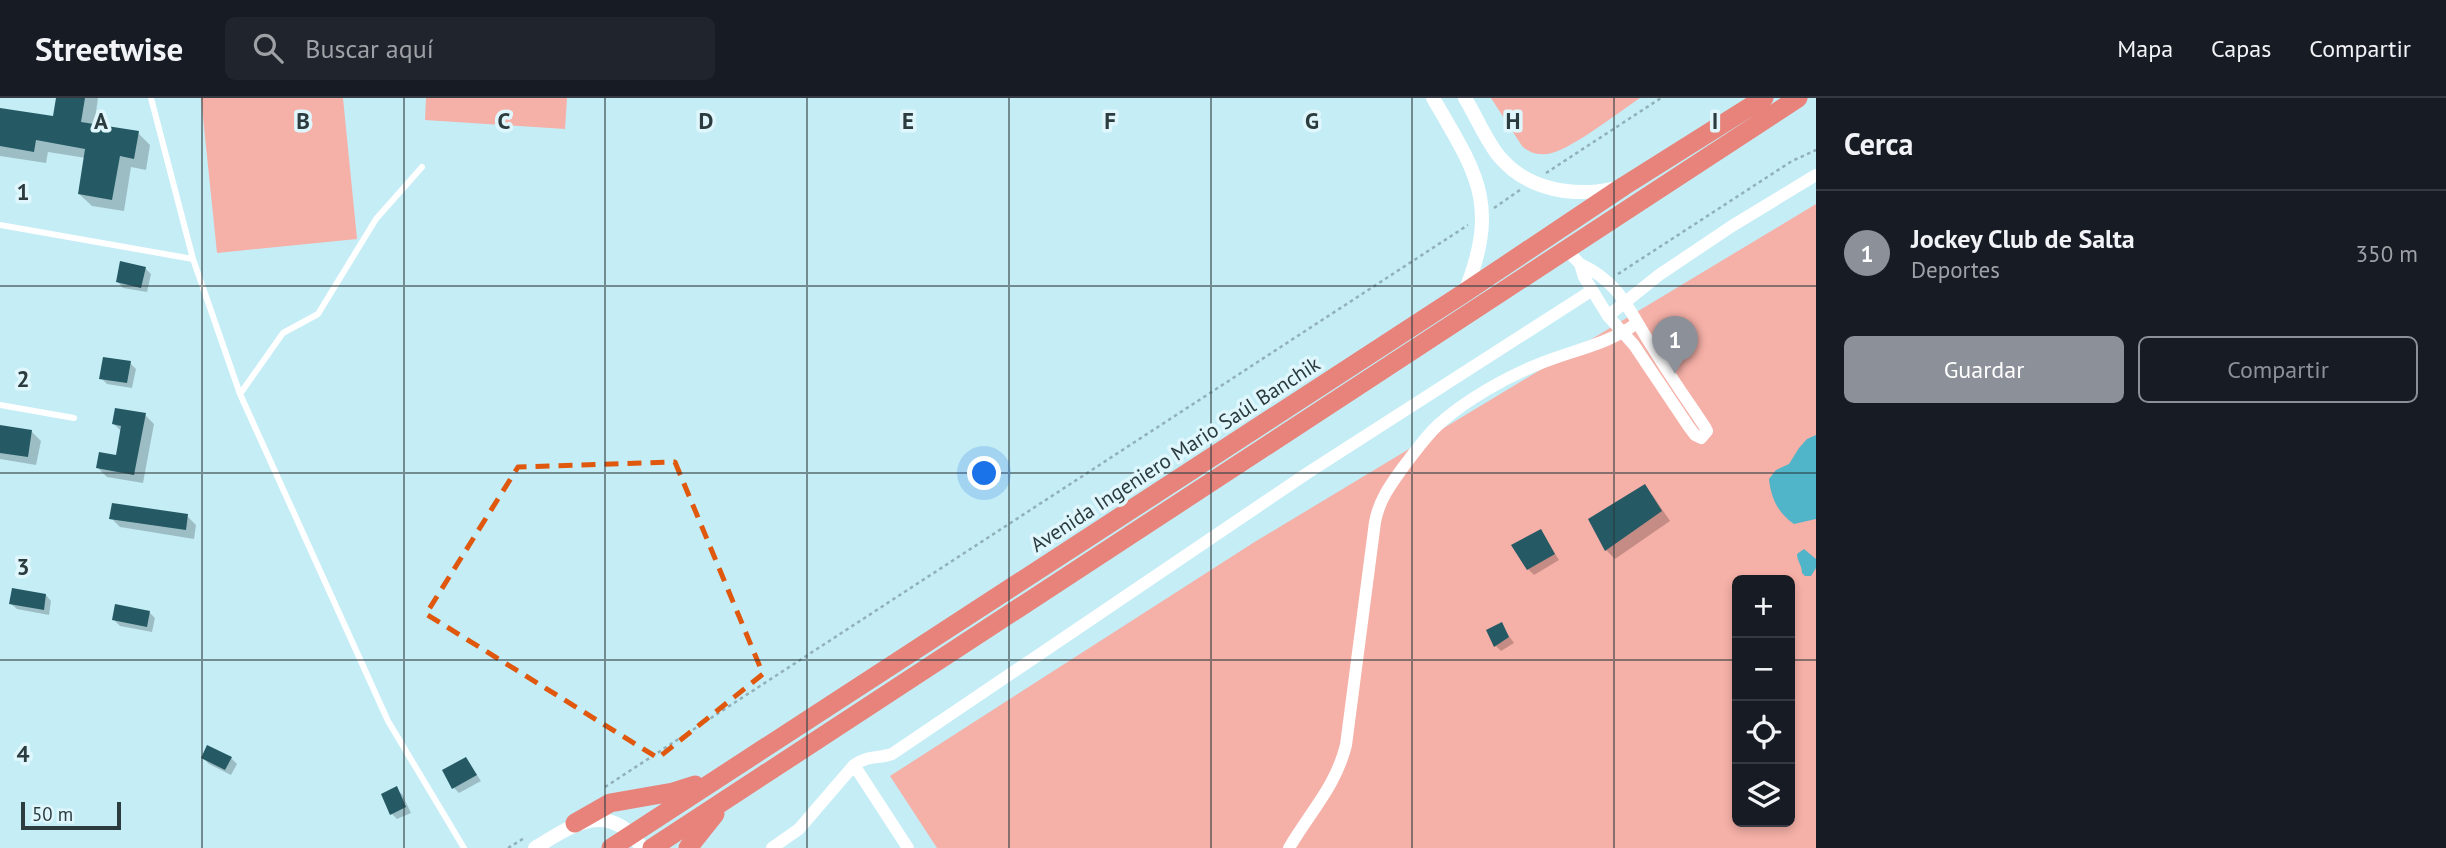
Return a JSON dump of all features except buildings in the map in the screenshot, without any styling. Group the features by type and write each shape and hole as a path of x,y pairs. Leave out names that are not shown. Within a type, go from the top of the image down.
{"highway":[{"name":"Avenida Ingeniero Mario Saúl Banchik","path":"611,848 638,841 726,774 1624,186 1764,98"},
{"name":"Avenida Ingeniero Mario Saúl Banchik","path":"652,848 1798,98"},
{"path":"575,823 610,803 673,792 726,774"},
{"path":"688,848 730,798"}],"street":[{"path":"1433,98 1473,170 1480,189 1480,243 1464,293"},
{"path":"1465,98 1496,153 1513,171 1532,182 1558,190 1586,194 1624,186"},
{"path":"1608,316 1659,275 1721,233 1816,175"},
{"path":"1566,249 1580,264 1591,290 1608,316 1634,345 1695,435 1701,438 1707,431 1705,427 1626,302 1596,271 1580,264"},
{"path":"772,848 799,829 854,765 865,757 892,754 1309,472 1591,290"},
{"path":"1289,848 1341,766 1377,509 1389,487 1429,434 1453,412 1535,365 1602,344 1637,323"},
{"path":"854,765 908,848"},
{"path":"531,842 575,823 597,819 622,825 638,841"}],"lane":[{"path":"151,98 193,260 240,394 388,721 464,848"},
{"path":"240,394 283,333 318,314 376,219 422,167"},
{"path":"0,225 193,260"},
{"path":"0,405 74,418"}],"path":[{"path":"597,792 1661,98"},
{"path":"1606,281 1791,161 1816,150"},
{"path":"508,848 531,842"}],"highlighted area":[{"path":"675,462 763,674 658,758 426,614 518,467"}],"shaded area":[{"path":"201,98 343,98 357,239 217,253"},
{"path":"426,98 567,98 565,129 425,120"},
{"path":"1491,98 1640,98 1572,144 1552,153 1536,154 1522,146"},
{"path":"1816,204 1816,848 937,848 890,776 1253,543"}],"water":[{"path":"1816,435 1816,519 1794,524 1776,505 1769,479 1776,470 1789,464 1807,439"},
{"path":"1804,549 1816,559 1816,568 1811,576 1802,573 1798,559 1797,554"}],"place":[{"name":"Jockey Club de Salta","path":"1675,374"}]}
